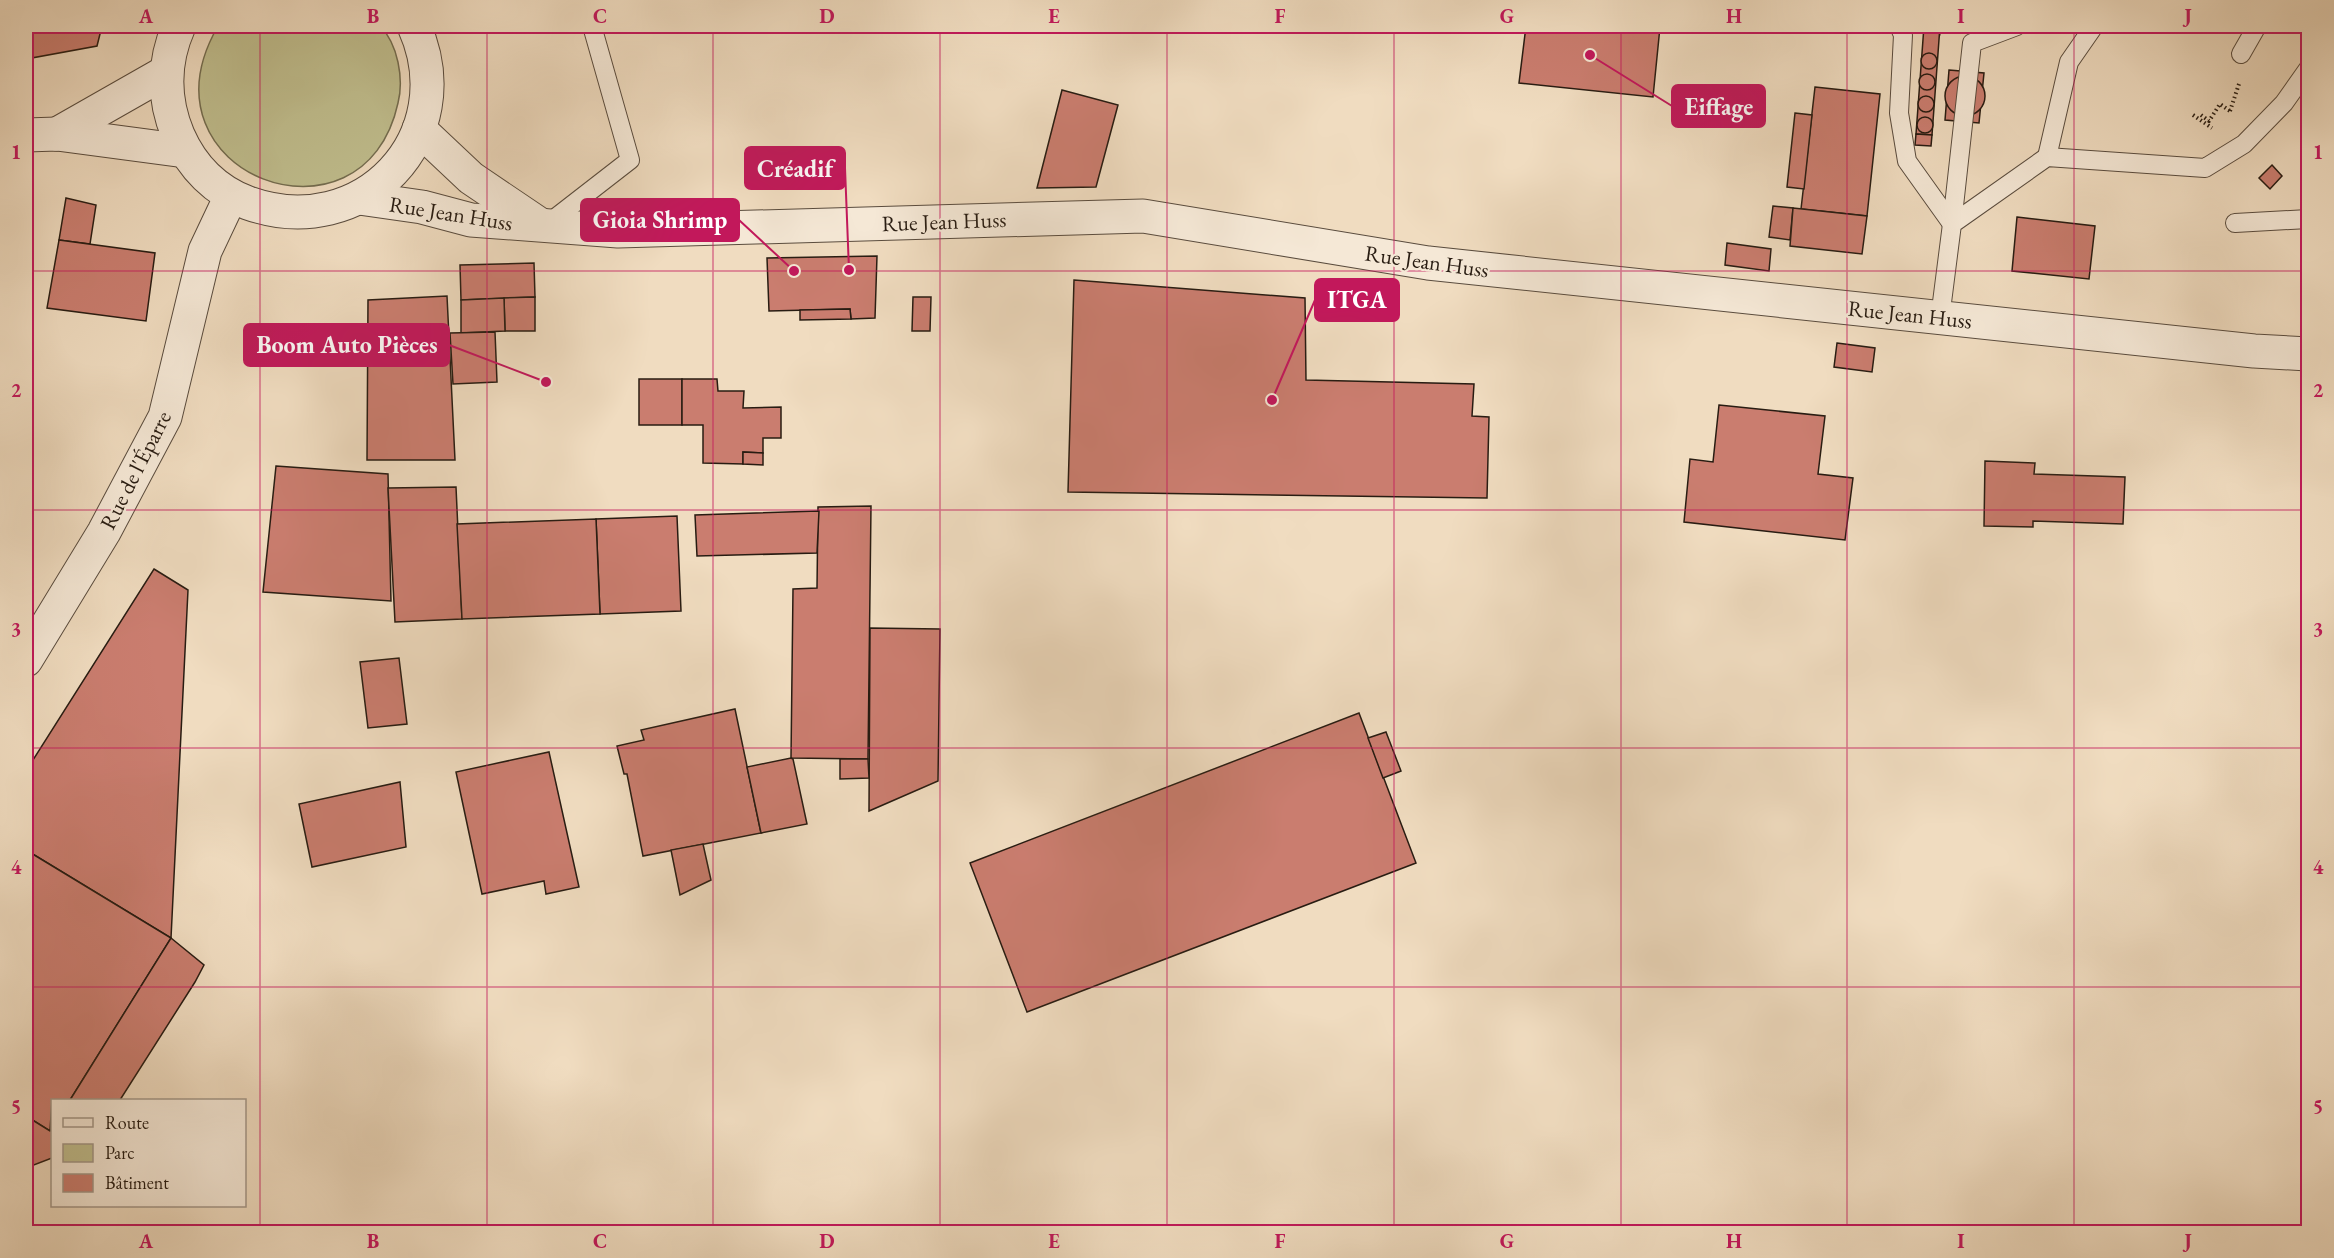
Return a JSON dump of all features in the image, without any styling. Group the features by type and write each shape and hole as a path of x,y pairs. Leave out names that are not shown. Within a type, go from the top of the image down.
{"street":[{"path":"179,26 171,44 166,72 169,113 185,152 206,177 231,196 273,212 317,212 359,198 384,180 405,157 419,129 428,89 424,47 414,26"},
{"path":"41,134 166,72"},
{"name":"Rue Jean Huss","path":"419,129 471,178 543,226"},
{"path":"41,134 185,152"},
{"name":"Rue de l'Éparre","path":"26,660 104,532 165,417 205,251 231,196"},
{"name":"Rue Jean Huss","path":"359,198 422,207 471,220 618,231 1143,216 1428,263 2254,351 2308,354"}],"lane":[{"path":"543,226 630,160 592,26"},
{"path":"1899,26 1903,35 1899,113 1907,161 1952,224"},
{"path":"1940,318 1972,43 2017,26"},
{"path":"2047,157 2069,63 2094,26"},
{"path":"2241,54 2257,26"},
{"path":"1952,224 2047,157 2205,168 2244,144 2284,103 2308,69"},
{"path":"2235,223 2308,219"}],"path":[{"path":"2201,115 2209,120 2220,104 2230,111"}],"green space":[{"path":"218,26 380,26 391,42 398,62 400,94 377,151 343,178 303,186 263,179 228,157 205,123 200,78"}],"building":[{"path":"1929,25 1935,25 1940,33 1938,39 1929,41 1924,36 1924,30"},
{"path":"26,26 102,26 97,46 26,59"},
{"path":"1526,26 1660,27 1653,97 1519,83"},
{"path":"1924,26 1940,26 1932,135 1916,134"},
{"path":"1926,53 1932,53 1937,61 1935,67 1926,69 1921,64 1921,58"},
{"path":"1949,70 1984,73 1979,123 1945,120"},
{"path":"1924,74 1930,74 1935,82 1933,88 1924,90 1919,85 1919,79"},
{"path":"1965,76 1973,77 1979,82 1984,88 1984,104 1979,110 1973,115 1965,116 1957,115 1951,110 1946,104 1945,96 1946,88 1951,82 1957,77"},
{"path":"1815,87 1880,94 1867,216 1801,209"},
{"path":"1062,90 1118,105 1096,187 1037,188"},
{"path":"1923,96 1929,96 1934,104 1932,110 1923,112 1918,107 1918,101"},
{"path":"1795,113 1812,115 1804,189 1787,187"},
{"path":"1922,117 1928,117 1933,125 1931,131 1922,133 1917,128 1917,122"},
{"path":"1916,134 1932,135 1931,146 1915,145"},
{"path":"2272,165 2282,176 2270,189 2259,178"},
{"path":"66,198 96,205 90,244 59,240"},
{"path":"1773,206 1793,208 1790,240 1769,237"},
{"path":"1793,208 1867,216 1862,254 1790,246"},
{"path":"2017,217 2095,226 2089,279 2012,271"},
{"path":"59,240 155,253 146,321 47,308"},
{"path":"1727,243 1771,249 1769,271 1725,265"},
{"path":"877,256 875,318 851,319 850,309 769,311 767,258"},
{"path":"534,263 535,297 461,300 460,265"},
{"path":"1074,280 1305,298 1306,380 1474,384 1472,416 1489,417 1487,498 1068,492"},
{"path":"447,296 455,460 367,460 368,300"},
{"path":"535,297 535,331 505,331 504,298"},
{"path":"913,297 931,297 930,331 912,331"},
{"path":"504,298 505,331 461,333 461,300"},
{"path":"850,309 851,319 800,320 800,310"},
{"path":"495,332 497,382 453,384 450,333"},
{"path":"1837,343 1875,348 1872,372 1834,367"},
{"path":"639,379 682,379 682,425 639,425"},
{"path":"682,379 717,379 718,391 744,391 743,408 781,407 781,438 763,438 763,453 743,452 743,464 703,463 703,425 682,425"},
{"path":"1719,405 1825,416 1818,474 1853,478 1845,540 1684,522 1690,459 1713,462"},
{"path":"743,452 763,453 763,465 743,464"},
{"path":"1985,461 2035,463 2034,474 2125,477 2123,524 2033,521 2033,527 1984,526"},
{"path":"276,466 388,474 391,601 263,592"},
{"path":"456,487 462,619 395,622 388,488"},
{"path":"871,506 868,759 791,758 793,589 817,588 818,507"},
{"path":"819,511 817,553 697,556 695,515"},
{"path":"677,516 681,611 600,614 596,519"},
{"path":"596,519 600,614 462,619 457,524"},
{"path":"154,569 188,590 171,938 26,850 26,771"},
{"path":"870,628 940,629 938,781 869,811"},
{"path":"399,658 407,724 368,728 360,662"},
{"path":"735,709 761,833 643,856 627,774 624,774 617,746 644,740 641,730"},
{"path":"1359,713 1416,863 1027,1012 970,863"},
{"path":"1386,732 1401,771 1383,778 1368,738"},
{"path":"549,752 579,887 546,894 544,881 482,894 456,772"},
{"path":"791,758 807,824 761,833 747,767"},
{"path":"840,759 868,759 869,778 840,779"},
{"path":"400,782 406,847 312,867 299,804"},
{"path":"703,844 711,880 680,895 671,850"},
{"path":"26,850 171,938 71,1099 51,1099 50,1131 26,1116"},
{"path":"171,938 204,965 195,982 121,1099 71,1099"},
{"path":"26,1116 51,1130 51,1158 26,1168"}],"place":[{"name":"Eiffage","path":"1590,55"},
{"name":"Créadif","path":"849,270"},
{"name":"Gioia Shrimp","path":"794,271"},
{"name":"Boom Auto Pièces","path":"546,382"},
{"name":"ITGA","path":"1272,400"}]}
